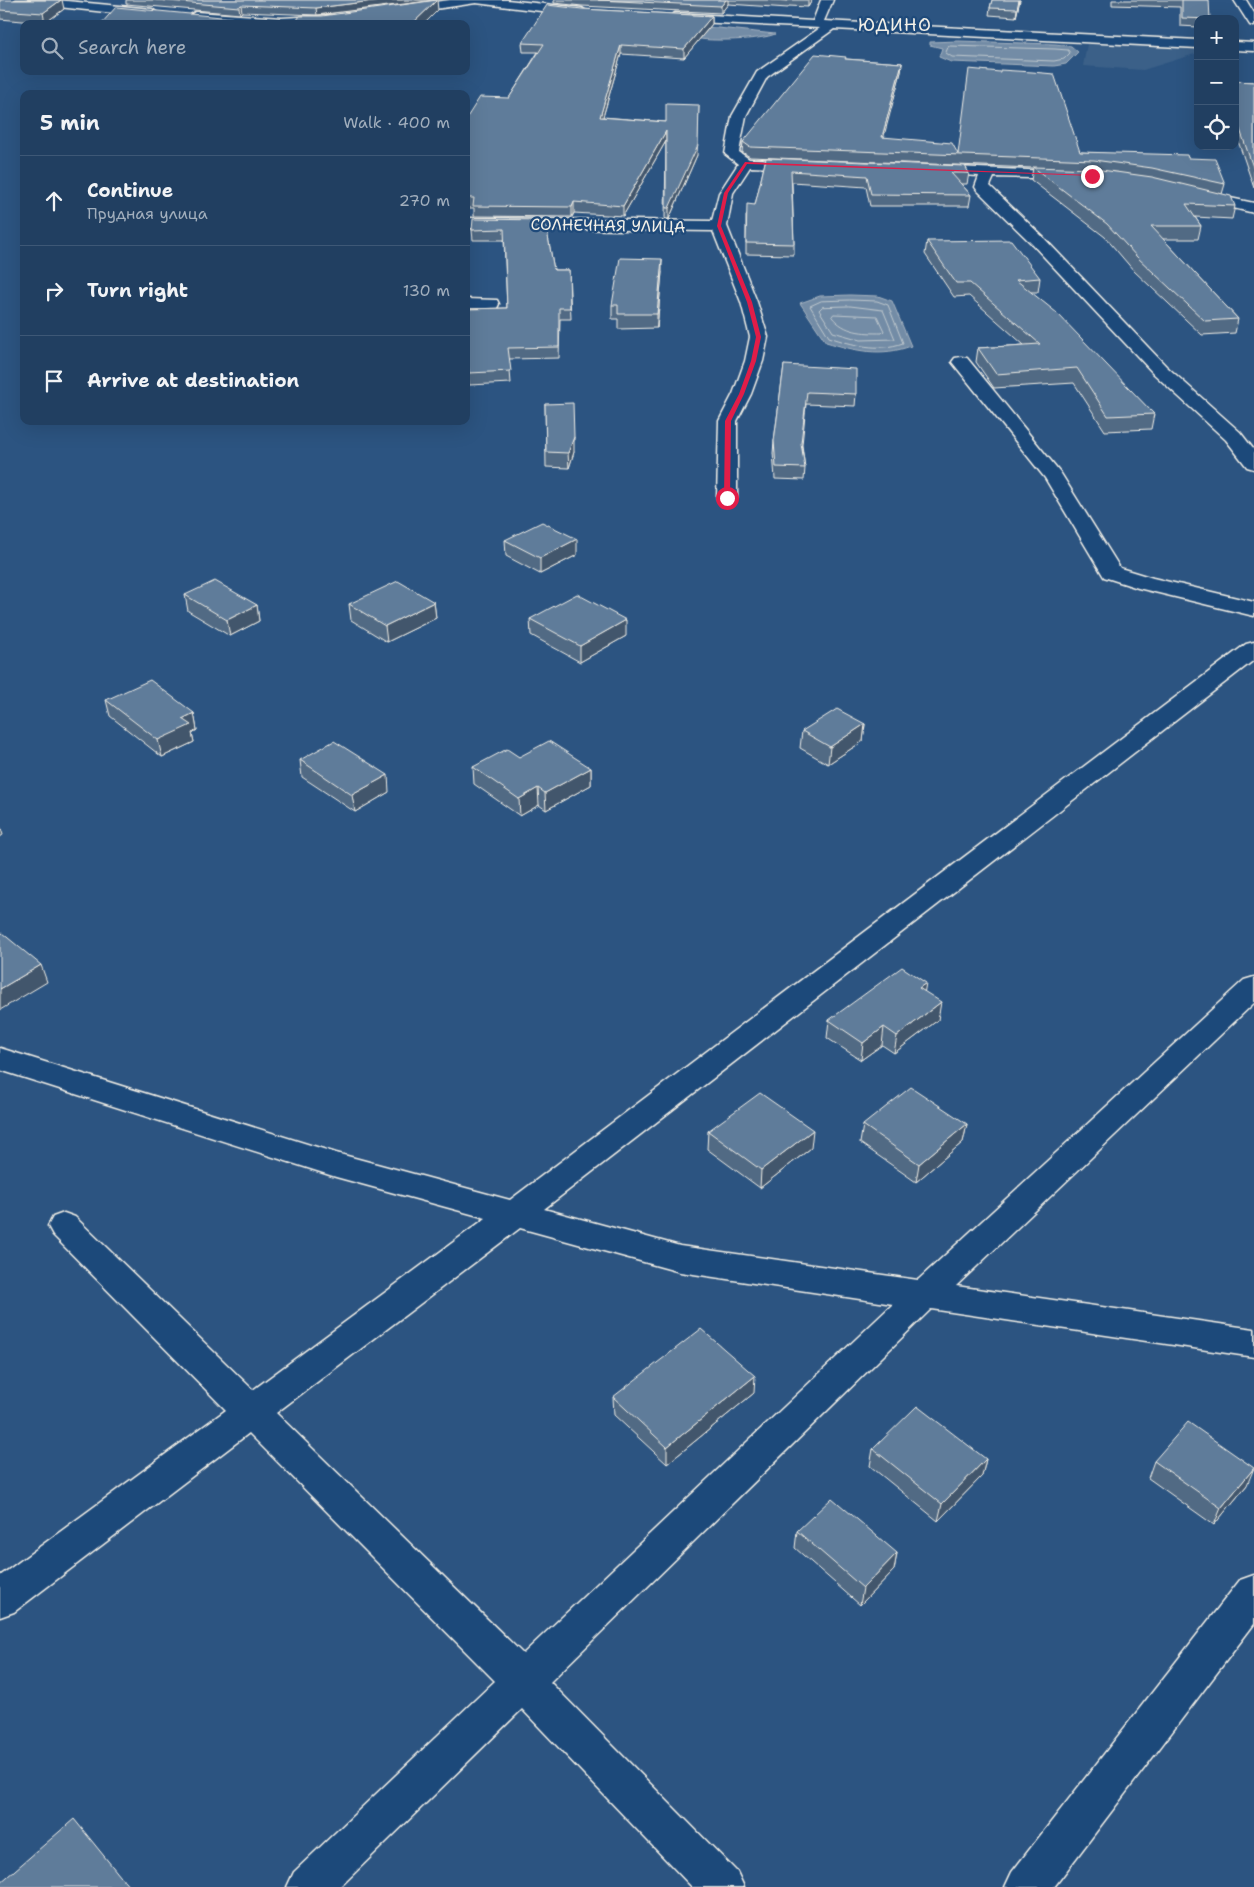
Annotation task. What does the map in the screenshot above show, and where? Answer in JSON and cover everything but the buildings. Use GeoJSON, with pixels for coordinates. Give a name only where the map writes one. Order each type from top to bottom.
{"type":"FeatureCollection","features":[{"type":"Feature","properties":{"kind":"street"},"geometry":{"type":"LineString","coordinates":[[21,0],[161,14]]}},
{"type":"Feature","properties":{"kind":"street"},"geometry":{"type":"LineString","coordinates":[[117,9],[133,0]]}},
{"type":"Feature","properties":{"kind":"street"},"geometry":{"type":"LineString","coordinates":[[392,12],[476,0],[592,13]]}},
{"type":"Feature","properties":{"kind":"street"},"geometry":{"type":"LineString","coordinates":[[814,166],[746,163],[732,154],[739,116],[762,75],[824,25],[827,0]]}},
{"type":"Feature","properties":{"kind":"street"},"geometry":{"type":"LineString","coordinates":[[1240,0],[1254,22]]}},
{"type":"Feature","properties":{"kind":"street"},"geometry":{"type":"LineString","coordinates":[[179,15],[236,20]]}},
{"type":"Feature","properties":{"kind":"street"},"geometry":{"type":"LineString","coordinates":[[660,16],[1194,44]]}},
{"type":"Feature","properties":{"kind":"street"},"geometry":{"type":"LineString","coordinates":[[332,20],[346,18]]}},
{"type":"Feature","properties":{"kind":"street"},"geometry":{"type":"LineString","coordinates":[[1239,46],[1254,47]]}},
{"type":"Feature","properties":{"kind":"street"},"geometry":{"type":"LineString","coordinates":[[727,498],[728,421],[742,394],[754,361],[759,337],[749,302],[719,226],[726,193],[746,163]]}},
{"type":"Feature","properties":{"kind":"street"},"geometry":{"type":"LineString","coordinates":[[920,170],[1082,176]]}},
{"type":"Feature","properties":{"kind":"street"},"geometry":{"type":"LineString","coordinates":[[988,173],[982,187],[1037,240],[1160,370],[1233,436],[1254,463]]}},
{"type":"Feature","properties":{"kind":"street"},"geometry":{"type":"LineString","coordinates":[[1179,190],[1254,208]]}},
{"type":"Feature","properties":{"kind":"street","name":"СОЛНЕЧНАЯ УЛИЦА"},"geometry":{"type":"LineString","coordinates":[[470,223],[719,226]]}},
{"type":"Feature","properties":{"kind":"street"},"geometry":{"type":"LineString","coordinates":[[470,304],[492,304]]}},
{"type":"Feature","properties":{"kind":"street"},"geometry":{"type":"LineString","coordinates":[[961,362],[1053,476],[1112,572],[1146,583],[1254,609]]}},
{"type":"Feature","properties":{"kind":"street"},"geometry":{"type":"LineString","coordinates":[[0,1599],[515,1214],[1254,649]]}},
{"type":"Feature","properties":{"kind":"street"},"geometry":{"type":"LineString","coordinates":[[309,1887],[924,1295],[1254,987]]}},
{"type":"Feature","properties":{"kind":"street"},"geometry":{"type":"LineString","coordinates":[[0,1059],[336,1165],[680,1259],[1254,1343]]}},
{"type":"Feature","properties":{"kind":"street"},"geometry":{"type":"LineString","coordinates":[[64,1226],[523,1682],[722,1887]]}},
{"type":"Feature","properties":{"kind":"street"},"geometry":{"type":"LineString","coordinates":[[1027,1887],[1254,1593]]}},
{"type":"Feature","properties":{"kind":"shaded area"},"geometry":{"type":"Polygon","coordinates":[[[1087,44],[1194,48],[1194,54],[1143,70],[1083,66],[1087,44]]]}},
{"type":"Feature","properties":{"kind":"water"},"geometry":{"type":"Polygon","coordinates":[[[678,26],[775,34],[748,39],[702,39],[691,36],[678,26]]]}},
{"type":"Feature","properties":{"kind":"water"},"geometry":{"type":"Polygon","coordinates":[[[930,42],[1055,44],[1071,46],[1078,52],[1066,64],[1054,66],[951,62],[939,57],[942,48],[930,45],[930,42]]]}},
{"type":"Feature","properties":{"kind":"water"},"geometry":{"type":"Polygon","coordinates":[[[820,296],[878,296],[892,301],[911,346],[889,351],[868,352],[826,342],[800,303],[820,296]]]}},
{"type":"Feature","properties":{"kind":"district","name":"ЮДИНО"},"geometry":{"type":"Point","coordinates":[895,25]}},
{"type":"Feature","properties":{"kind":"route"},"geometry":{"type":"LineString","coordinates":[[727,498],[728,421],[742,394],[754,361],[759,337],[749,302],[719,226],[726,193],[746,163],[1092,176]]}}]}
